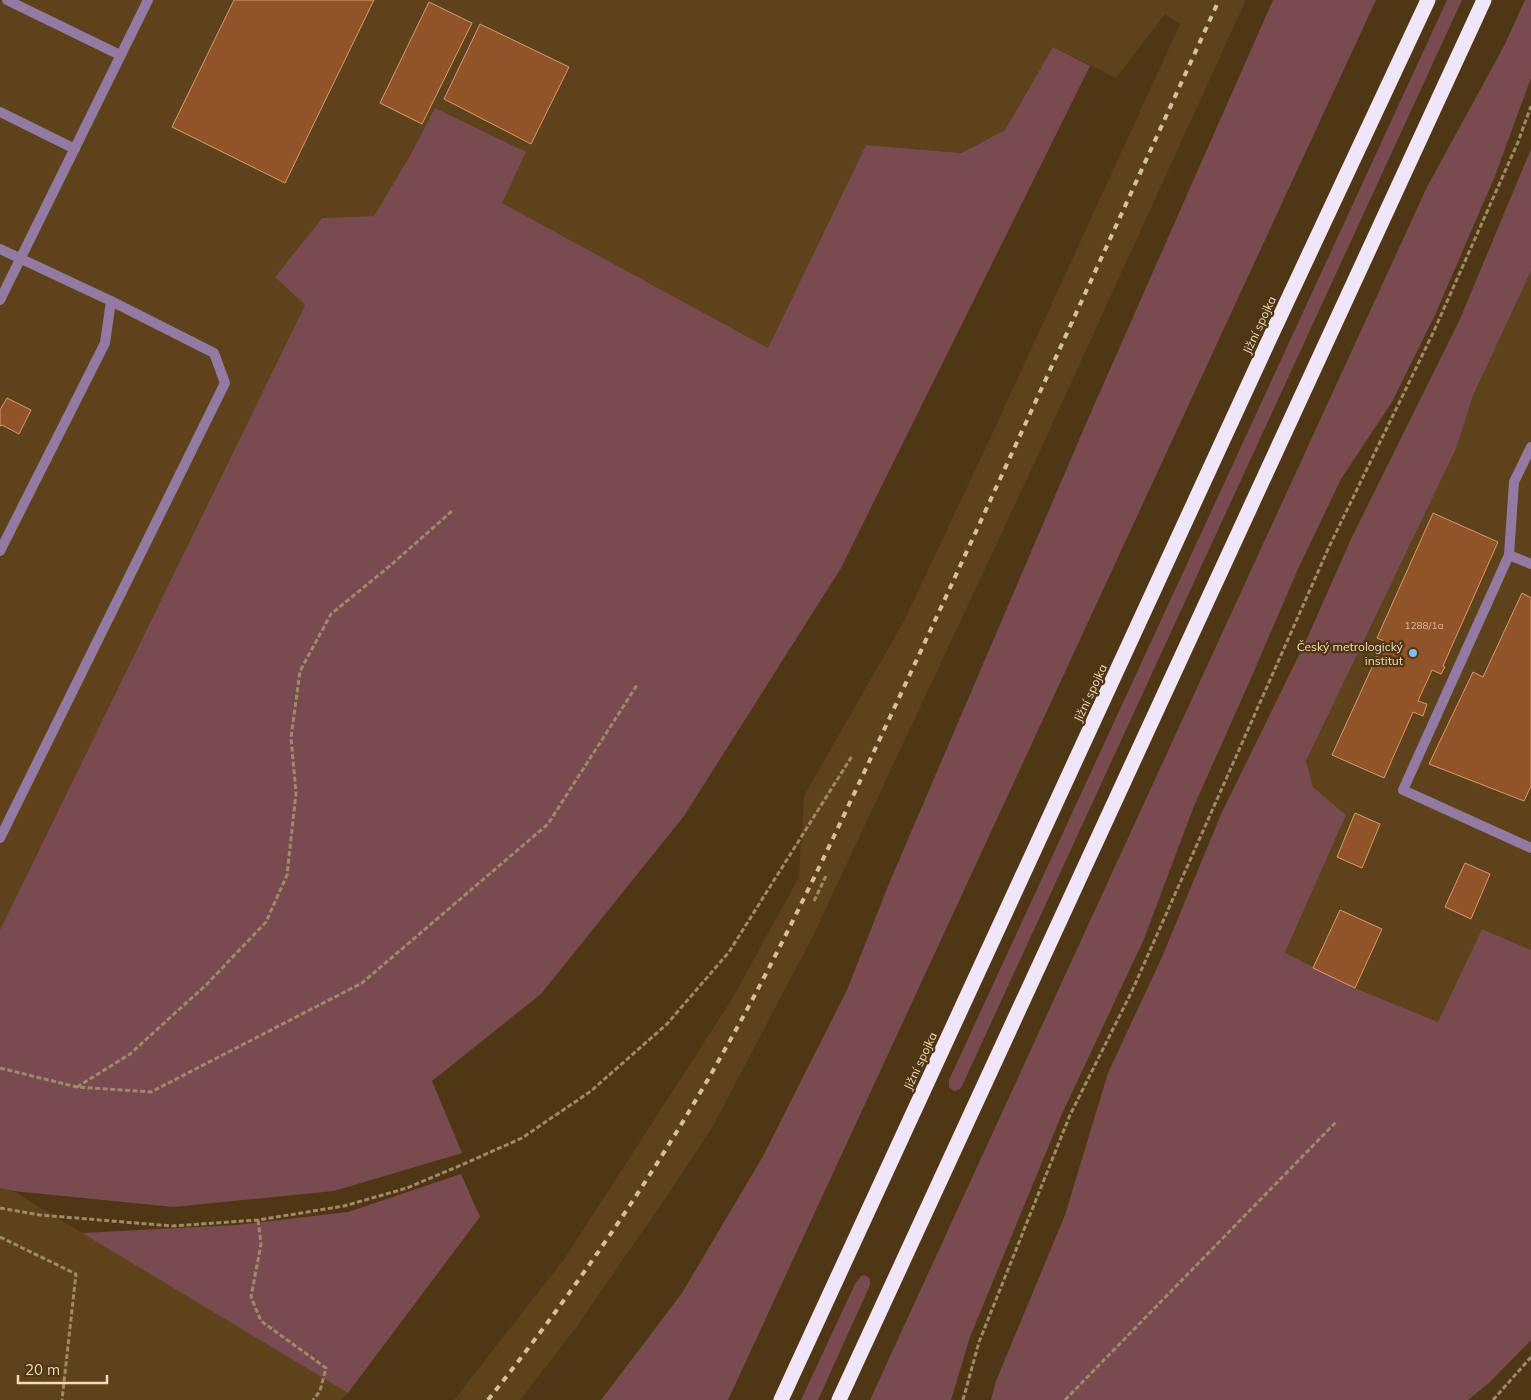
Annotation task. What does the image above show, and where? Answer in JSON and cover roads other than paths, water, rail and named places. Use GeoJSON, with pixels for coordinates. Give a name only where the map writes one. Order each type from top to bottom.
{"type":"FeatureCollection","features":[{"type":"Feature","properties":{"kind":"highway","name":"Jižní spojka"},"geometry":{"type":"LineString","coordinates":[[781,1400],[1275,326],[1428,0]]}},
{"type":"Feature","properties":{"kind":"highway"},"geometry":{"type":"LineString","coordinates":[[839,1400],[1484,0]]}},
{"type":"Feature","properties":{"kind":"lane"},"geometry":{"type":"LineString","coordinates":[[7,0],[120,55]]}},
{"type":"Feature","properties":{"kind":"lane"},"geometry":{"type":"LineString","coordinates":[[0,300],[148,0]]}},
{"type":"Feature","properties":{"kind":"lane"},"geometry":{"type":"LineString","coordinates":[[0,112],[75,149]]}},
{"type":"Feature","properties":{"kind":"lane"},"geometry":{"type":"LineString","coordinates":[[0,249],[111,301],[214,353],[225,383],[0,838]]}},
{"type":"Feature","properties":{"kind":"lane"},"geometry":{"type":"LineString","coordinates":[[0,550],[106,343],[111,301]]}},
{"type":"Feature","properties":{"kind":"lane"},"geometry":{"type":"LineString","coordinates":[[1531,447],[1514,482],[1509,554],[1402,790],[1531,848]]}},
{"type":"Feature","properties":{"kind":"lane"},"geometry":{"type":"LineString","coordinates":[[1509,554],[1531,564]]}},
{"type":"Feature","properties":{"kind":"railway"},"geometry":{"type":"LineString","coordinates":[[488,1400],[553,1315],[615,1227],[673,1137],[741,1021],[791,925],[915,664],[1219,0]]}},
{"type":"Feature","properties":{"kind":"place","name":"Český metrologický institut"},"geometry":{"type":"Point","coordinates":[1413,653]}}]}
